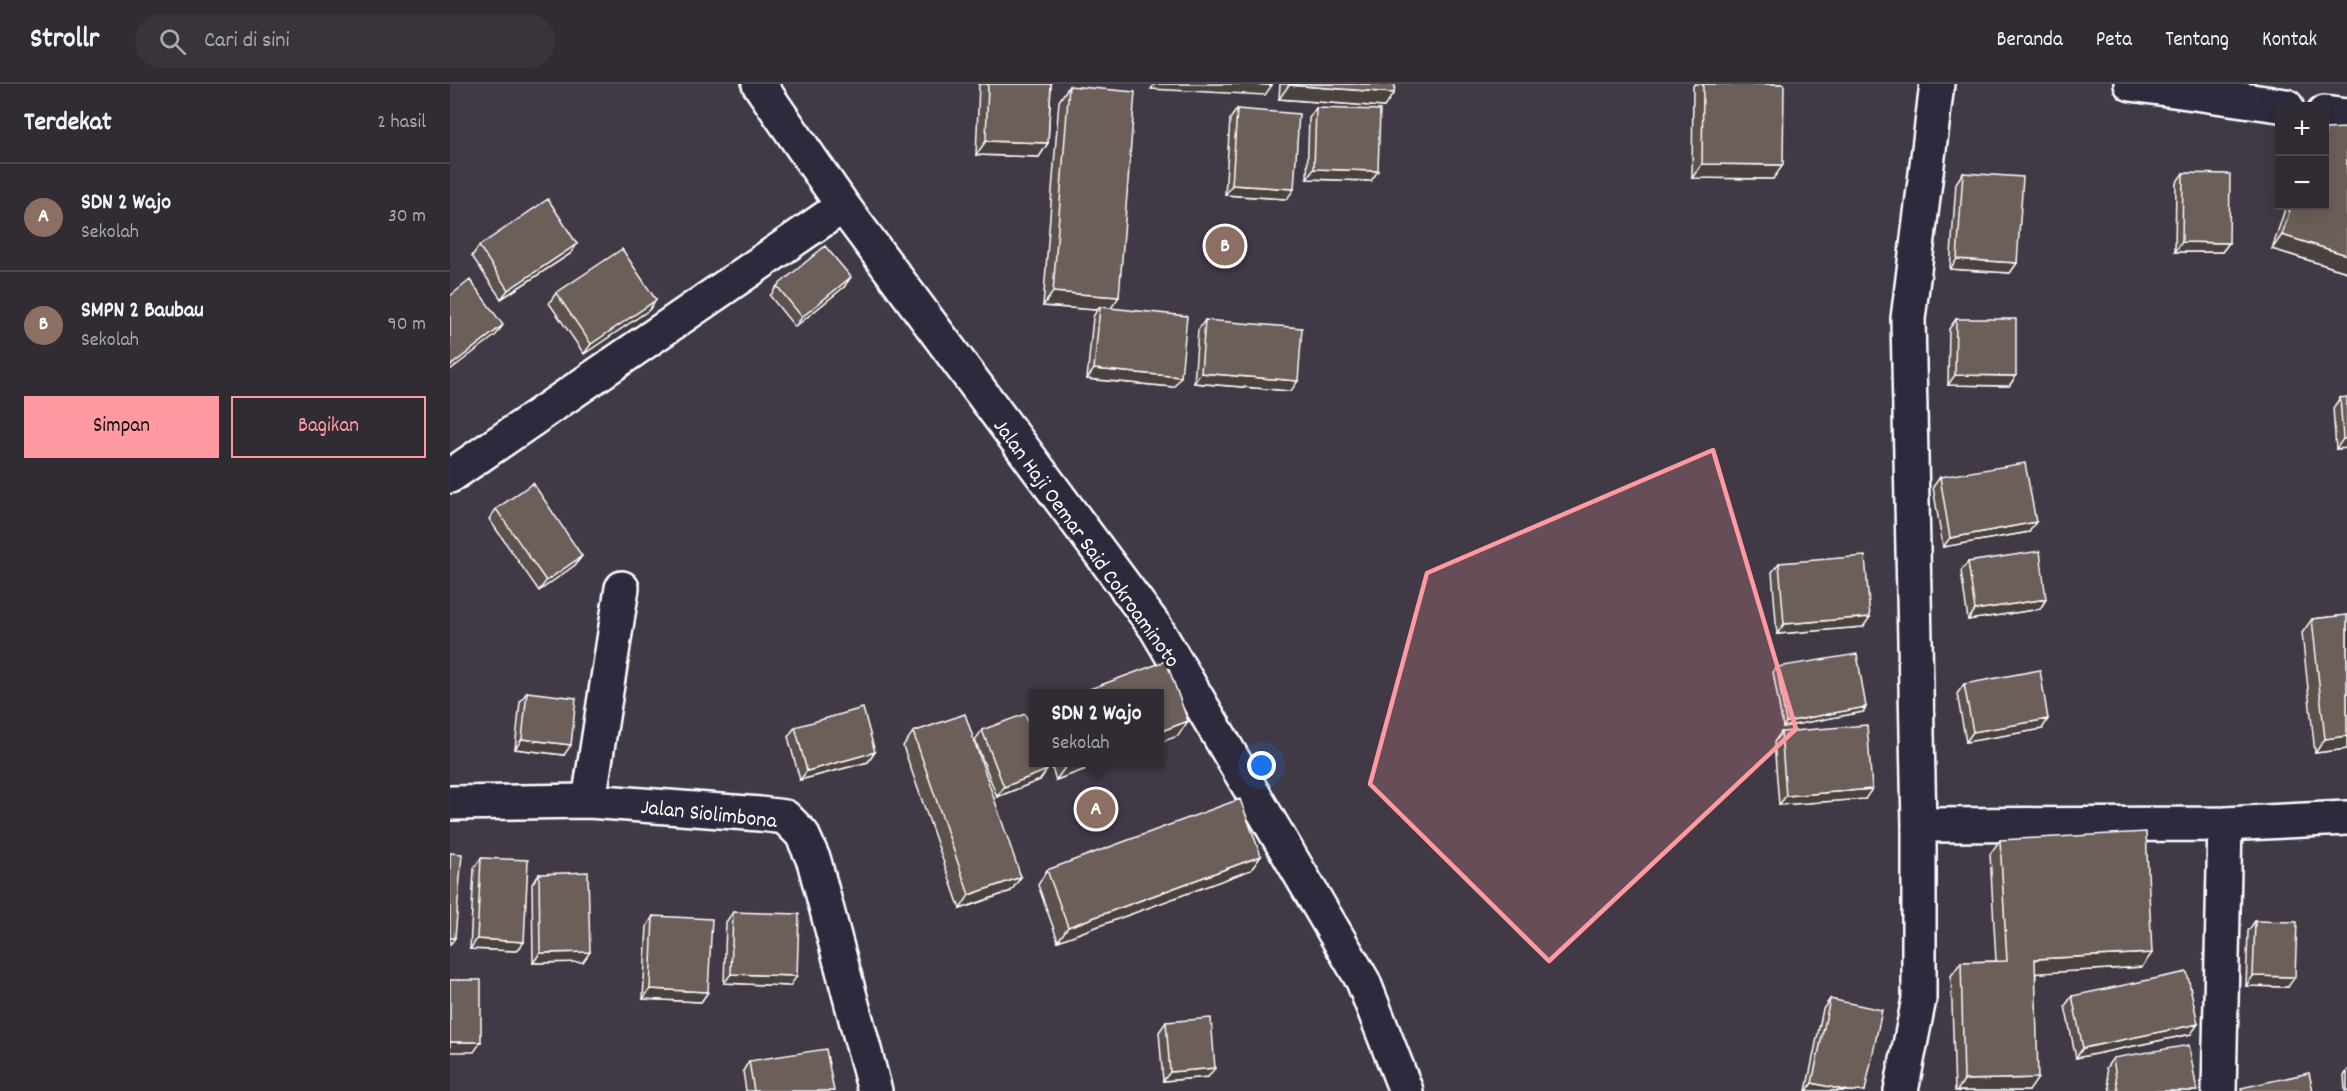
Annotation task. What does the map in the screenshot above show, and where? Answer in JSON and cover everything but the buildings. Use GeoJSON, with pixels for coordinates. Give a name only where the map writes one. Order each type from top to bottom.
{"type":"FeatureCollection","features":[{"type":"Feature","properties":{"kind":"main road","name":"Jalan Haji Oemar Said Cokroaminoto"},"geometry":{"type":"LineString","coordinates":[[759,84],[843,207],[1156,628],[1363,981],[1406,1091]]}},
{"type":"Feature","properties":{"kind":"main road"},"geometry":{"type":"LineString","coordinates":[[1901,1091],[1919,999],[1919,825],[1908,319],[1937,84]]}},
{"type":"Feature","properties":{"kind":"main road"},"geometry":{"type":"LineString","coordinates":[[2131,84],[2238,91],[2275,103]]}},
{"type":"Feature","properties":{"kind":"main road"},"geometry":{"type":"LineString","coordinates":[[2329,114],[2347,116]]}},
{"type":"Feature","properties":{"kind":"main road"},"geometry":{"type":"LineString","coordinates":[[450,476],[843,207]]}},
{"type":"Feature","properties":{"kind":"main road"},"geometry":{"type":"LineString","coordinates":[[589,801],[622,588]]}},
{"type":"Feature","properties":{"kind":"main road","name":"Jalan Siolimbona"},"geometry":{"type":"LineString","coordinates":[[450,803],[589,801],[785,818],[802,834],[814,861],[875,1091]]}},
{"type":"Feature","properties":{"kind":"main road"},"geometry":{"type":"LineString","coordinates":[[1919,825],[2225,824],[2347,818]]}},
{"type":"Feature","properties":{"kind":"main road"},"geometry":{"type":"LineString","coordinates":[[2219,1091],[2225,824]]}},
{"type":"Feature","properties":{"kind":"highlighted area"},"geometry":{"type":"Polygon","coordinates":[[[1713,450],[1796,729],[1549,961],[1370,784],[1427,573],[1713,450]]]}},
{"type":"Feature","properties":{"kind":"place","name":"SMPN 2 Baubau"},"geometry":{"type":"Point","coordinates":[1225,246]}},
{"type":"Feature","properties":{"kind":"place","name":"SDN 2 Wajo"},"geometry":{"type":"Point","coordinates":[1096,809]}}]}
